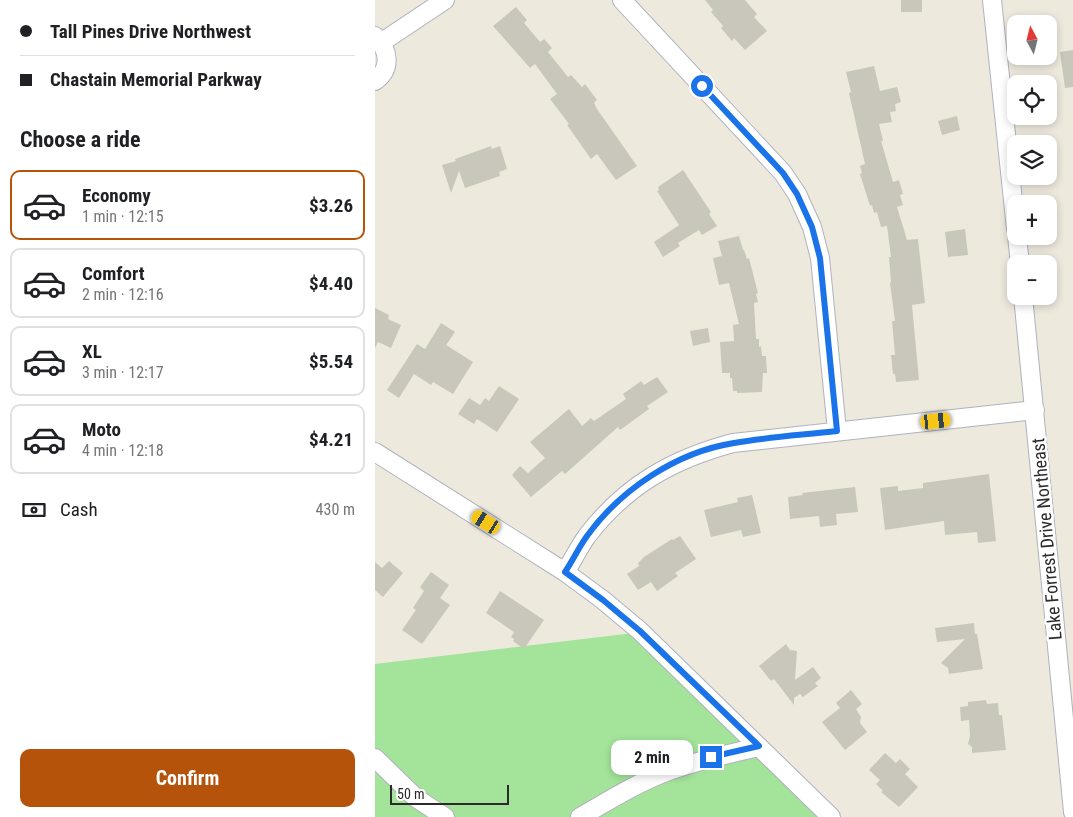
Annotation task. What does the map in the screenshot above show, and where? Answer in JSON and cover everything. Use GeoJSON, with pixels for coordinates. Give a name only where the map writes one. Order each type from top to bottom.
{"type":"FeatureCollection","features":[{"type":"Feature","properties":{"kind":"street"},"geometry":{"type":"LineString","coordinates":[[375,81],[384,72],[388,60],[387,52],[379,39],[445,0]]}},
{"type":"Feature","properties":{"kind":"street"},"geometry":{"type":"LineString","coordinates":[[622,0],[783,173],[797,194],[812,227],[820,258],[837,431]]}},
{"type":"Feature","properties":{"kind":"street"},"geometry":{"type":"LineString","coordinates":[[992,0],[1012,195]]}},
{"type":"Feature","properties":{"kind":"street","name":"Lake Forrest Drive Northeast"},"geometry":{"type":"LineString","coordinates":[[1024,305],[1073,812]]}},
{"type":"Feature","properties":{"kind":"street"},"geometry":{"type":"LineString","coordinates":[[565,572],[587,536],[611,508],[639,484],[671,464],[702,451],[733,443],[1035,410]]}},
{"type":"Feature","properties":{"kind":"street"},"geometry":{"type":"LineString","coordinates":[[375,452],[565,572],[603,600],[640,631],[831,817]]}},
{"type":"Feature","properties":{"kind":"street"},"geometry":{"type":"LineString","coordinates":[[580,817],[625,790],[664,773],[711,757],[759,746]]}},
{"type":"Feature","properties":{"kind":"street"},"geometry":{"type":"LineString","coordinates":[[375,758],[416,798],[445,817]]}},
{"type":"Feature","properties":{"kind":"green space"},"geometry":{"type":"Polygon","coordinates":[[[642,632],[823,817],[375,817],[375,664],[642,632]]]}},
{"type":"Feature","properties":{"kind":"building"},"geometry":{"type":"Polygon","coordinates":[[[705,0],[745,0],[757,14],[754,17],[767,31],[745,50],[734,38],[732,41],[721,28],[723,26],[711,12],[713,10],[705,0]]]}},
{"type":"Feature","properties":{"kind":"building"},"geometry":{"type":"Polygon","coordinates":[[[901,0],[922,0],[922,12],[901,12],[901,0]]]}},
{"type":"Feature","properties":{"kind":"building"},"geometry":{"type":"Polygon","coordinates":[[[516,7],[527,20],[524,23],[540,42],[544,39],[552,48],[548,52],[568,77],[571,75],[582,87],[585,84],[597,100],[594,103],[597,109],[637,166],[616,180],[597,154],[591,159],[567,125],[569,124],[550,99],[557,94],[535,64],[530,68],[493,26],[516,7]]]}},
{"type":"Feature","properties":{"kind":"building"},"geometry":{"type":"Polygon","coordinates":[[[1073,50],[1073,87],[1065,88],[1060,52],[1073,50]]]}},
{"type":"Feature","properties":{"kind":"building"},"geometry":{"type":"Polygon","coordinates":[[[874,66],[880,91],[897,87],[901,102],[895,104],[896,111],[890,112],[892,122],[879,124],[883,141],[881,141],[893,182],[899,180],[903,194],[900,195],[903,205],[897,207],[907,240],[918,239],[925,303],[912,305],[919,380],[896,382],[895,374],[893,374],[891,355],[895,355],[892,321],[895,321],[890,283],[889,257],[891,257],[887,226],[881,227],[877,212],[874,213],[872,205],[870,206],[860,174],[862,173],[860,166],[865,164],[846,72],[874,66]]]}},
{"type":"Feature","properties":{"kind":"building"},"geometry":{"type":"Polygon","coordinates":[[[957,116],[960,130],[942,135],[938,121],[957,116]]]}},
{"type":"Feature","properties":{"kind":"building"},"geometry":{"type":"Polygon","coordinates":[[[491,146],[492,149],[500,146],[507,169],[499,172],[500,176],[465,188],[459,171],[451,193],[442,165],[491,146]]]}},
{"type":"Feature","properties":{"kind":"building"},"geometry":{"type":"Polygon","coordinates":[[[683,170],[711,212],[709,214],[717,226],[702,235],[699,230],[678,243],[680,246],[663,257],[654,242],[679,225],[657,191],[659,190],[658,187],[683,170]]]}},
{"type":"Feature","properties":{"kind":"building"},"geometry":{"type":"Polygon","coordinates":[[[965,229],[968,255],[948,257],[945,232],[965,229]]]}},
{"type":"Feature","properties":{"kind":"building"},"geometry":{"type":"Polygon","coordinates":[[[739,236],[747,259],[749,258],[758,293],[756,294],[758,302],[754,303],[756,339],[759,339],[762,356],[766,356],[767,373],[763,373],[762,392],[737,393],[737,391],[733,391],[730,373],[722,373],[720,342],[734,341],[733,325],[739,324],[729,283],[719,285],[713,258],[722,256],[718,241],[739,236]]]}},
{"type":"Feature","properties":{"kind":"building"},"geometry":{"type":"Polygon","coordinates":[[[375,308],[389,315],[388,319],[401,325],[391,348],[378,342],[375,348],[375,308]]]}},
{"type":"Feature","properties":{"kind":"building"},"geometry":{"type":"Polygon","coordinates":[[[441,323],[455,332],[446,345],[473,362],[453,394],[433,382],[431,385],[414,374],[399,398],[387,390],[417,344],[425,349],[441,323]]]}},
{"type":"Feature","properties":{"kind":"building"},"geometry":{"type":"Polygon","coordinates":[[[708,328],[710,342],[693,346],[690,331],[708,328]]]}},
{"type":"Feature","properties":{"kind":"building"},"geometry":{"type":"Polygon","coordinates":[[[657,377],[668,392],[647,406],[649,409],[620,430],[618,427],[565,474],[562,471],[531,497],[512,475],[520,466],[528,473],[545,458],[530,442],[569,409],[582,426],[591,418],[594,421],[626,399],[623,394],[641,381],[644,385],[657,377]]]}},
{"type":"Feature","properties":{"kind":"building"},"geometry":{"type":"Polygon","coordinates":[[[499,386],[519,399],[497,432],[477,419],[474,424],[458,414],[469,398],[480,405],[485,398],[489,401],[499,386]]]}},
{"type":"Feature","properties":{"kind":"building"},"geometry":{"type":"Polygon","coordinates":[[[989,474],[996,541],[978,543],[977,532],[945,535],[944,521],[885,530],[880,488],[898,486],[898,491],[923,488],[923,483],[989,474]]]}},
{"type":"Feature","properties":{"kind":"building"},"geometry":{"type":"Polygon","coordinates":[[[855,487],[858,512],[836,514],[837,525],[820,527],[819,516],[790,519],[788,497],[803,495],[802,493],[855,487]]]}},
{"type":"Feature","properties":{"kind":"building"},"geometry":{"type":"Polygon","coordinates":[[[752,495],[761,533],[743,537],[741,530],[711,537],[704,510],[738,502],[737,498],[752,495]]]}},
{"type":"Feature","properties":{"kind":"building"},"geometry":{"type":"Polygon","coordinates":[[[680,536],[696,559],[675,573],[678,576],[657,591],[651,582],[638,590],[627,574],[639,566],[638,563],[644,557],[680,536]]]}},
{"type":"Feature","properties":{"kind":"building"},"geometry":{"type":"Polygon","coordinates":[[[389,561],[403,573],[383,597],[375,590],[375,562],[382,568],[389,561]]]}},
{"type":"Feature","properties":{"kind":"building"},"geometry":{"type":"Polygon","coordinates":[[[431,572],[449,585],[440,598],[450,605],[422,644],[402,630],[416,610],[413,608],[424,591],[420,587],[431,572]]]}},
{"type":"Feature","properties":{"kind":"building"},"geometry":{"type":"Polygon","coordinates":[[[500,591],[544,620],[524,649],[513,641],[514,639],[511,637],[514,632],[486,613],[500,591]]]}},
{"type":"Feature","properties":{"kind":"building"},"geometry":{"type":"Polygon","coordinates":[[[974,623],[983,669],[949,674],[948,668],[941,663],[965,639],[937,642],[935,628],[974,623]]]}},
{"type":"Feature","properties":{"kind":"building"},"geometry":{"type":"Polygon","coordinates":[[[786,644],[790,650],[797,651],[795,680],[813,667],[821,678],[815,683],[818,686],[803,697],[800,694],[794,698],[794,705],[774,679],[771,681],[759,666],[786,644]]]}},
{"type":"Feature","properties":{"kind":"building"},"geometry":{"type":"Polygon","coordinates":[[[851,690],[862,704],[856,709],[861,717],[860,723],[867,732],[845,750],[822,722],[840,708],[836,703],[851,690]]]}},
{"type":"Feature","properties":{"kind":"building"},"geometry":{"type":"Polygon","coordinates":[[[986,700],[987,704],[998,703],[999,715],[1002,715],[1006,750],[972,753],[972,747],[968,744],[970,736],[969,720],[961,721],[960,707],[968,706],[968,702],[986,700]]]}},
{"type":"Feature","properties":{"kind":"building"},"geometry":{"type":"Polygon","coordinates":[[[885,753],[896,763],[900,759],[910,769],[905,774],[918,787],[899,807],[881,792],[883,791],[876,784],[880,780],[869,770],[885,753]]]}},
{"type":"Feature","properties":{"kind":"route"},"geometry":{"type":"LineString","coordinates":[[702,86],[783,173],[797,194],[812,227],[820,258],[837,431],[733,443],[702,451],[671,464],[639,484],[611,508],[587,536],[565,572],[640,631],[759,746],[711,757]]}}]}
